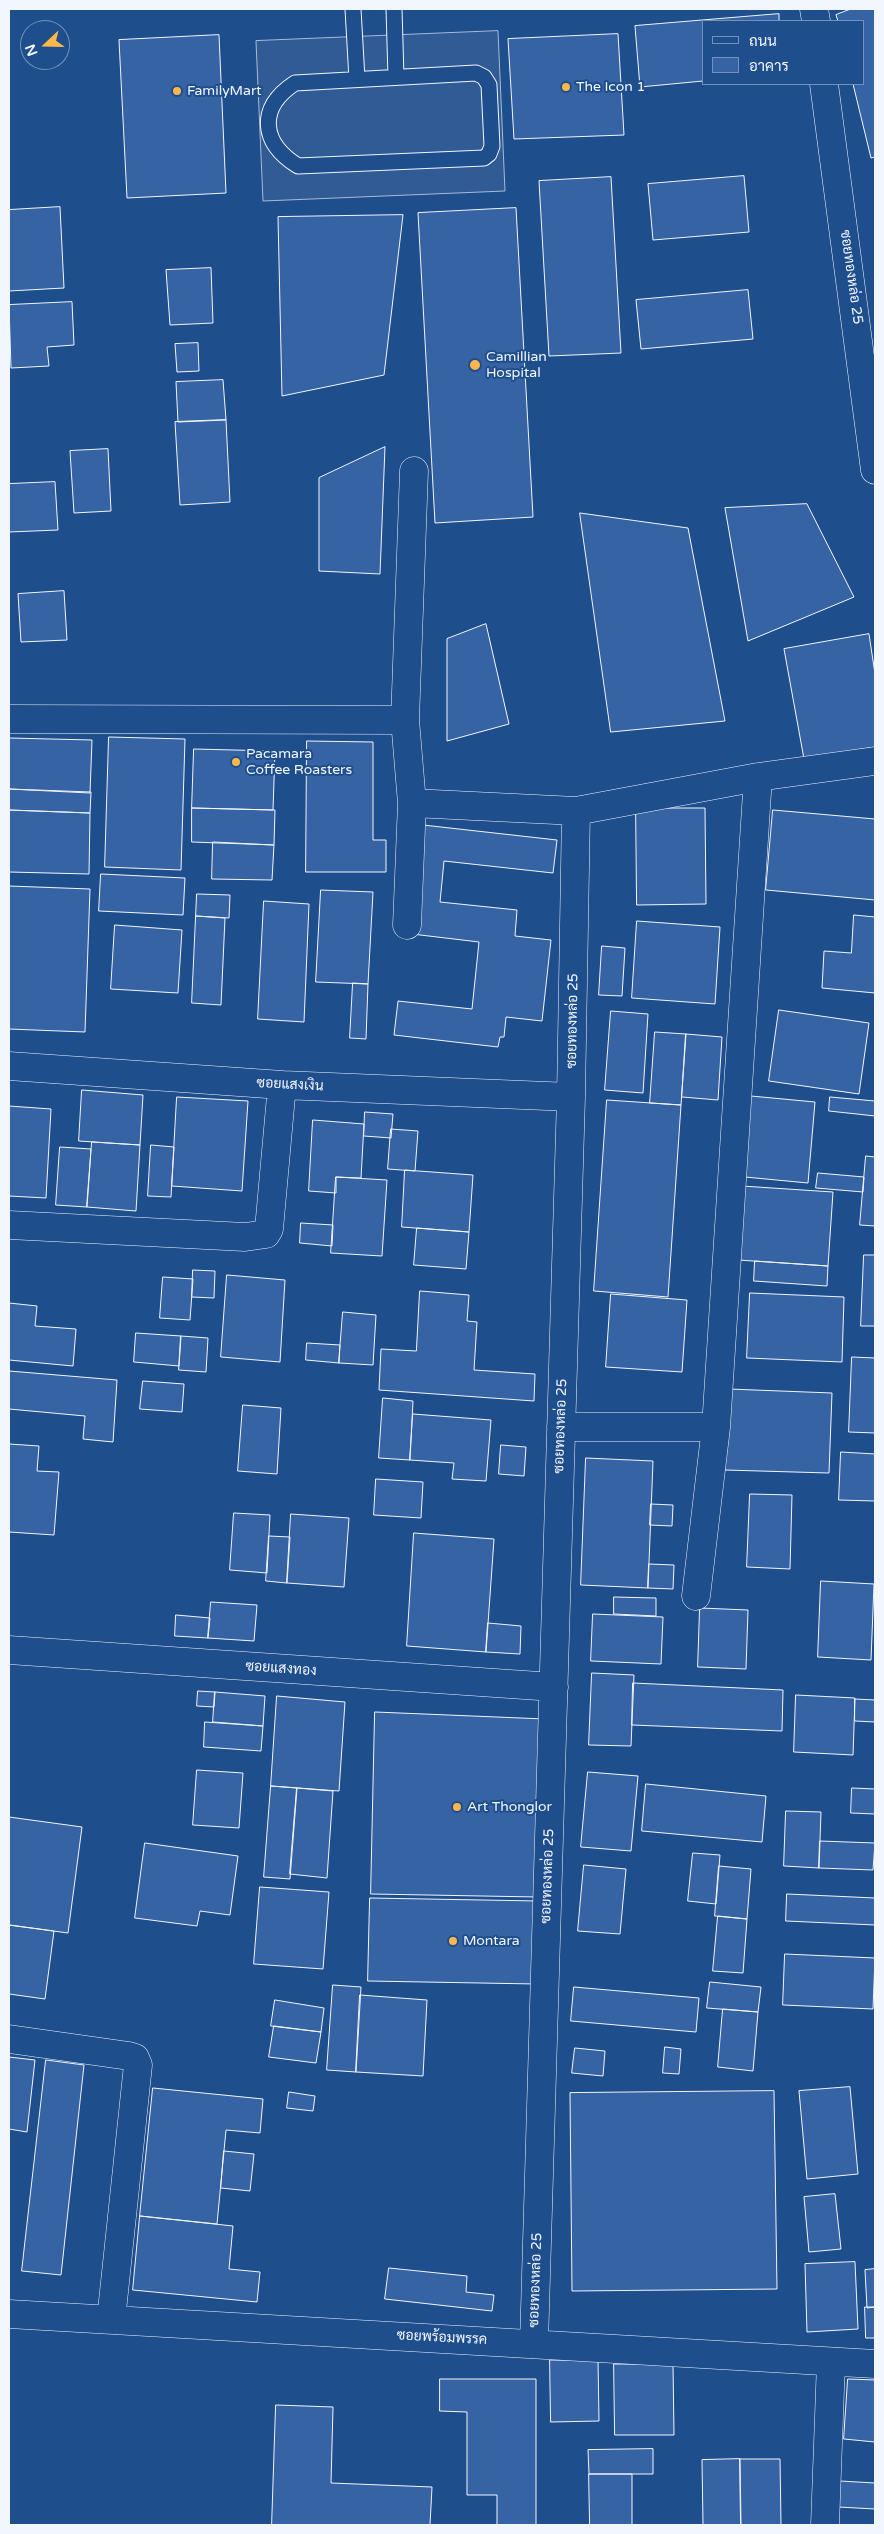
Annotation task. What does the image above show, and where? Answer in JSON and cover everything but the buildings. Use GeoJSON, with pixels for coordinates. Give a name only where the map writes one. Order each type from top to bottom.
{"type":"FeatureCollection","features":[{"type":"Feature","properties":{"kind":"street","name":"ซอยทองหล่อ 25"},"geometry":{"type":"LineString","coordinates":[[824,85],[875,470]]}},
{"type":"Feature","properties":{"kind":"street"},"geometry":{"type":"LineString","coordinates":[[408,925],[412,803],[405,720],[414,471]]}},
{"type":"Feature","properties":{"kind":"street"},"geometry":{"type":"LineString","coordinates":[[9,719],[405,720]]}},
{"type":"Feature","properties":{"kind":"street"},"geometry":{"type":"LineString","coordinates":[[412,803],[576,811],[758,778],[875,761]]}},
{"type":"Feature","properties":{"kind":"street"},"geometry":{"type":"LineString","coordinates":[[696,1596],[716,1427],[758,778]]}},
{"type":"Feature","properties":{"kind":"street","name":"ซอยทองหล่อ 25"},"geometry":{"type":"LineString","coordinates":[[534,2343],[571,1096],[576,811]]}},
{"type":"Feature","properties":{"kind":"street","name":"ซอยแสงเงิน"},"geometry":{"type":"LineString","coordinates":[[9,1066],[282,1085],[571,1096]]}},
{"type":"Feature","properties":{"kind":"street"},"geometry":{"type":"LineString","coordinates":[[9,1225],[245,1237],[266,1234],[269,1229],[282,1085]]}},
{"type":"Feature","properties":{"kind":"street"},"geometry":{"type":"LineString","coordinates":[[561,1427],[716,1427]]}},
{"type":"Feature","properties":{"kind":"street","name":"ซอยแสงทอง"},"geometry":{"type":"LineString","coordinates":[[9,1650],[554,1687]]}},
{"type":"Feature","properties":{"kind":"street"},"geometry":{"type":"LineString","coordinates":[[9,2039],[129,2056],[135,2058],[138,2065],[111,2320]]}},
{"type":"Feature","properties":{"kind":"street","name":"ซอยพร้อมพรรค"},"geometry":{"type":"LineString","coordinates":[[9,2314],[875,2364]]}},
{"type":"Feature","properties":{"kind":"street"},"geometry":{"type":"LineString","coordinates":[[825,2525],[831,2362]]}},
{"type":"Feature","properties":{"kind":"lane"},"geometry":{"type":"LineString","coordinates":[[352,9],[357,79]]}},
{"type":"Feature","properties":{"kind":"lane"},"geometry":{"type":"LineString","coordinates":[[394,9],[396,77]]}},
{"type":"Feature","properties":{"kind":"lane"},"geometry":{"type":"LineString","coordinates":[[476,73],[484,77],[489,85],[492,146],[490,154],[484,158],[298,166],[287,160],[270,138],[267,126],[269,112],[284,90],[295,83],[396,77],[476,73]]}},
{"type":"Feature","properties":{"kind":"shaded area"},"geometry":{"type":"Polygon","coordinates":[[[498,31],[505,191],[263,201],[256,41],[498,31]]]}},
{"type":"Feature","properties":{"kind":"place","name":"The Icon 1"},"geometry":{"type":"Point","coordinates":[566,87]}},
{"type":"Feature","properties":{"kind":"place","name":"FamilyMart"},"geometry":{"type":"Point","coordinates":[177,91]}},
{"type":"Feature","properties":{"kind":"place","name":"Camillian Hospital"},"geometry":{"type":"Point","coordinates":[475,365]}},
{"type":"Feature","properties":{"kind":"place","name":"Pacamara Coffee Roasters"},"geometry":{"type":"Point","coordinates":[236,762]}},
{"type":"Feature","properties":{"kind":"place","name":"Art Thonglor"},"geometry":{"type":"Point","coordinates":[457,1807]}},
{"type":"Feature","properties":{"kind":"place","name":"Montara"},"geometry":{"type":"Point","coordinates":[453,1941]}}]}
